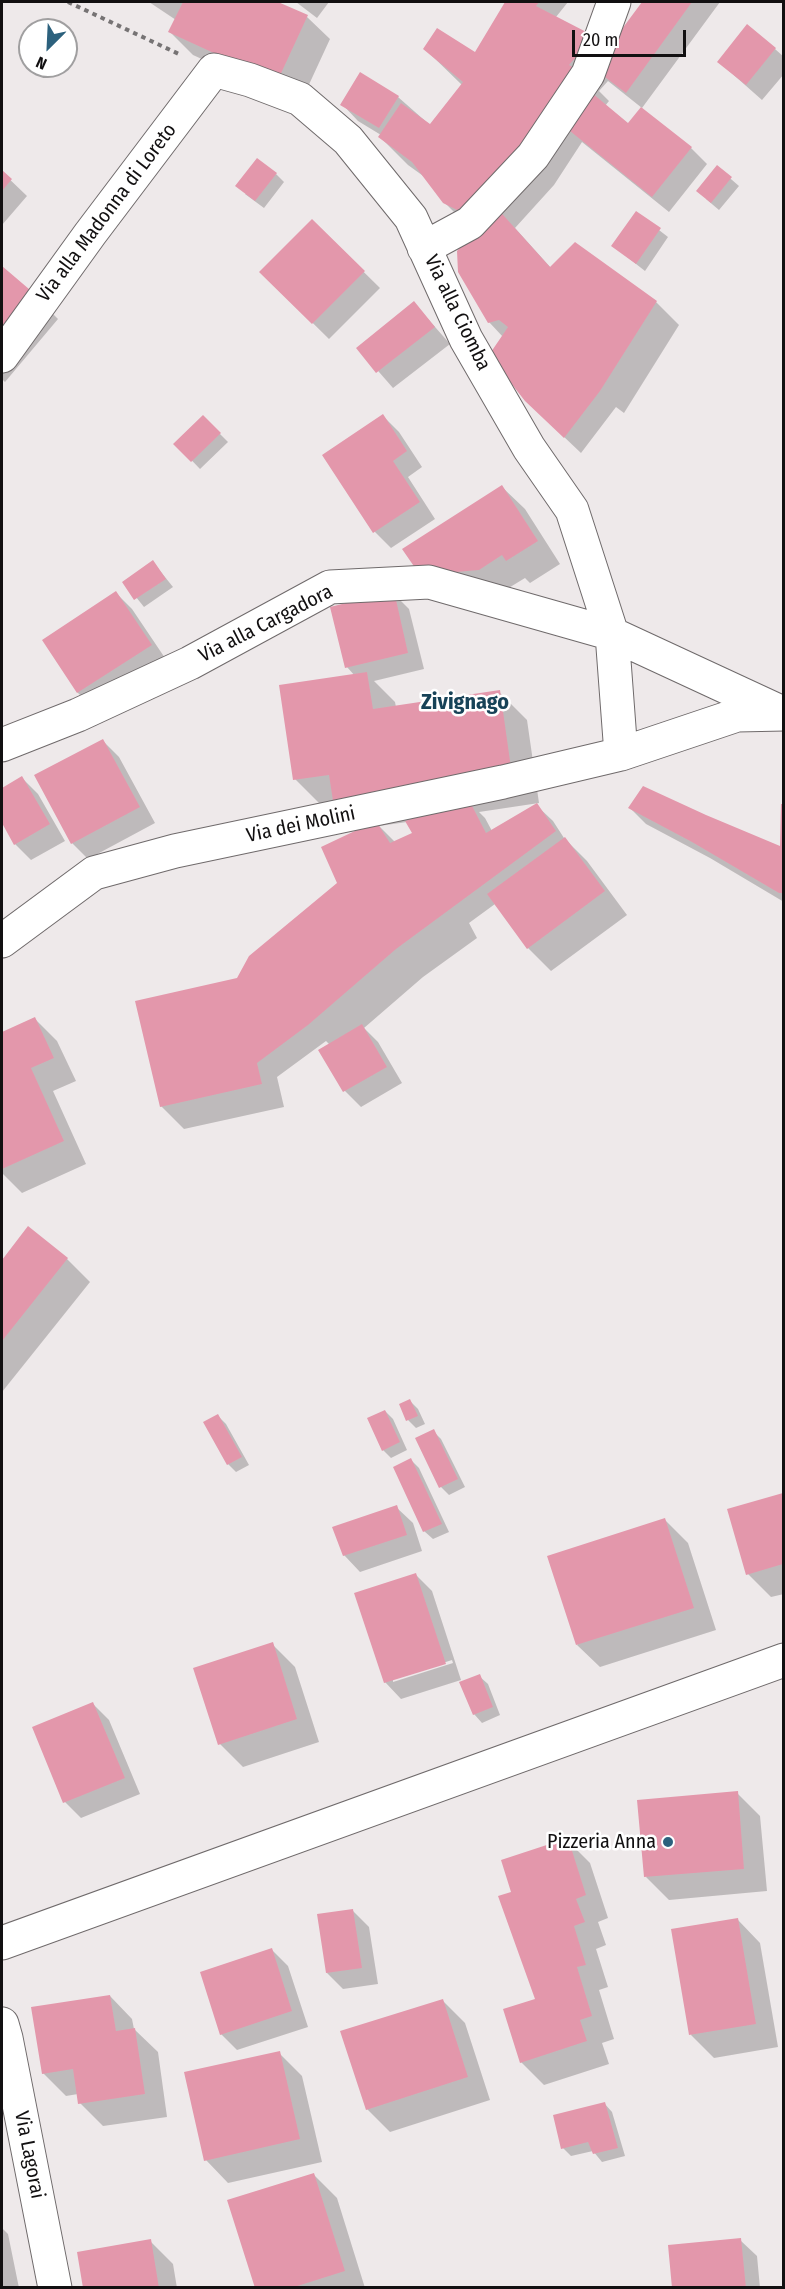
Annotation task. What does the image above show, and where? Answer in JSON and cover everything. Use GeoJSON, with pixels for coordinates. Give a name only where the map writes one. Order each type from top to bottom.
{"type":"FeatureCollection","features":[{"type":"Feature","properties":{"kind":"street"},"geometry":{"type":"LineString","coordinates":[[424,248],[470,223],[533,156],[588,74],[614,2]]}},
{"type":"Feature","properties":{"kind":"street","name":"Via alla Ciomba"},"geometry":{"type":"LineString","coordinates":[[214,70],[250,80],[300,99],[348,140],[411,218],[466,339],[529,448],[572,510],[612,634],[621,754]]}},
{"type":"Feature","properties":{"kind":"street","name":"Via alla Madonna di Loreto"},"geometry":{"type":"LineString","coordinates":[[2,356],[90,234],[214,70]]}},
{"type":"Feature","properties":{"kind":"street","name":"Via alla Cargadora"},"geometry":{"type":"LineString","coordinates":[[2,745],[78,715],[190,663],[330,587],[429,582],[612,634],[783,714]]}},
{"type":"Feature","properties":{"kind":"street","name":"Via dei Molini"},"geometry":{"type":"LineString","coordinates":[[2,941],[94,873],[175,851],[492,785],[621,754],[737,715],[783,714]]}},
{"type":"Feature","properties":{"kind":"street"},"geometry":{"type":"LineString","coordinates":[[2,1943],[783,1659]]}},
{"type":"Feature","properties":{"kind":"street","name":"Via Lagorai"},"geometry":{"type":"LineString","coordinates":[[2,2024],[55,2288]]}},
{"type":"Feature","properties":{"kind":"path"},"geometry":{"type":"LineString","coordinates":[[68,2],[214,70]]}},
{"type":"Feature","properties":{"kind":"building"},"geometry":{"type":"Polygon","coordinates":[[[183,2],[278,2],[308,15],[277,82],[168,32],[183,2]]]}},
{"type":"Feature","properties":{"kind":"building"},"geometry":{"type":"Polygon","coordinates":[[[505,2],[539,2],[536,6],[594,36],[569,65],[582,72],[471,217],[443,203],[412,162],[378,137],[401,103],[430,124],[463,82],[423,49],[437,28],[475,52],[505,2]]]}},
{"type":"Feature","properties":{"kind":"building"},"geometry":{"type":"Polygon","coordinates":[[[642,2],[692,2],[626,93],[593,68],[642,2]]]}},
{"type":"Feature","properties":{"kind":"building"},"geometry":{"type":"Polygon","coordinates":[[[747,24],[776,48],[746,85],[717,62],[747,24]]]}},
{"type":"Feature","properties":{"kind":"building"},"geometry":{"type":"Polygon","coordinates":[[[360,72],[399,96],[379,128],[340,105],[360,72]]]}},
{"type":"Feature","properties":{"kind":"building"},"geometry":{"type":"Polygon","coordinates":[[[592,93],[628,123],[641,107],[692,147],[652,197],[565,127],[592,93]]]}},
{"type":"Feature","properties":{"kind":"building"},"geometry":{"type":"Polygon","coordinates":[[[257,158],[277,173],[255,201],[235,186],[257,158]]]}},
{"type":"Feature","properties":{"kind":"building"},"geometry":{"type":"Polygon","coordinates":[[[717,165],[732,177],[711,203],[696,191],[717,165]]]}},
{"type":"Feature","properties":{"kind":"building"},"geometry":{"type":"Polygon","coordinates":[[[2,170],[12,179],[2,191],[2,170]]]}},
{"type":"Feature","properties":{"kind":"building"},"geometry":{"type":"Polygon","coordinates":[[[495,206],[550,267],[575,242],[657,301],[600,391],[564,438],[525,401],[489,355],[508,327],[499,320],[488,323],[458,272],[457,251],[495,206]]]}},
{"type":"Feature","properties":{"kind":"building"},"geometry":{"type":"Polygon","coordinates":[[[636,211],[661,228],[636,264],[611,246],[636,211]]]}},
{"type":"Feature","properties":{"kind":"building"},"geometry":{"type":"Polygon","coordinates":[[[312,219],[365,271],[312,324],[259,272],[312,219]]]}},
{"type":"Feature","properties":{"kind":"building"},"geometry":{"type":"Polygon","coordinates":[[[2,266],[36,295],[2,336],[2,266]]]}},
{"type":"Feature","properties":{"kind":"building"},"geometry":{"type":"Polygon","coordinates":[[[414,301],[435,327],[376,373],[356,348],[414,301]]]}},
{"type":"Feature","properties":{"kind":"building"},"geometry":{"type":"Polygon","coordinates":[[[383,414],[407,451],[393,461],[420,502],[373,533],[322,455],[383,414]]]}},
{"type":"Feature","properties":{"kind":"building"},"geometry":{"type":"Polygon","coordinates":[[[203,415],[221,433],[191,462],[173,444],[203,415]]]}},
{"type":"Feature","properties":{"kind":"building"},"geometry":{"type":"Polygon","coordinates":[[[502,485],[538,541],[506,561],[502,555],[479,570],[420,575],[402,549],[502,485]]]}},
{"type":"Feature","properties":{"kind":"building"},"geometry":{"type":"Polygon","coordinates":[[[153,560],[166,579],[134,600],[122,582],[153,560]]]}},
{"type":"Feature","properties":{"kind":"building"},"geometry":{"type":"Polygon","coordinates":[[[116,591],[152,645],[77,693],[42,640],[116,591]]]}},
{"type":"Feature","properties":{"kind":"building"},"geometry":{"type":"Polygon","coordinates":[[[394,591],[408,653],[345,668],[330,607],[394,591]]]}},
{"type":"Feature","properties":{"kind":"building"},"geometry":{"type":"Polygon","coordinates":[[[367,672],[373,709],[500,690],[512,775],[333,801],[329,775],[293,780],[279,685],[367,672]]]}},
{"type":"Feature","properties":{"kind":"building"},"geometry":{"type":"Polygon","coordinates":[[[103,739],[140,807],[71,844],[34,775],[103,739]]]}},
{"type":"Feature","properties":{"kind":"building"},"geometry":{"type":"Polygon","coordinates":[[[22,776],[50,824],[14,845],[2,823],[2,788],[22,776]]]}},
{"type":"Feature","properties":{"kind":"building"},"geometry":{"type":"Polygon","coordinates":[[[643,786],[780,846],[781,804],[783,804],[783,893],[779,893],[628,808],[643,786]]]}},
{"type":"Feature","properties":{"kind":"building"},"geometry":{"type":"Polygon","coordinates":[[[469,800],[486,833],[537,803],[556,831],[396,949],[308,1025],[257,1063],[262,1084],[160,1107],[135,1001],[237,978],[249,956],[337,883],[321,847],[376,821],[390,843],[412,833],[405,821],[469,800]]]}},
{"type":"Feature","properties":{"kind":"building"},"geometry":{"type":"Polygon","coordinates":[[[565,837],[605,891],[527,949],[487,894],[565,837]]]}},
{"type":"Feature","properties":{"kind":"building"},"geometry":{"type":"Polygon","coordinates":[[[35,1017],[54,1058],[31,1068],[64,1141],[2,1169],[2,1032],[35,1017]]]}},
{"type":"Feature","properties":{"kind":"building"},"geometry":{"type":"Polygon","coordinates":[[[362,1024],[387,1067],[343,1092],[318,1050],[362,1024]]]}},
{"type":"Feature","properties":{"kind":"building"},"geometry":{"type":"Polygon","coordinates":[[[28,1226],[68,1258],[2,1341],[2,1260],[28,1226]]]}},
{"type":"Feature","properties":{"kind":"building"},"geometry":{"type":"Polygon","coordinates":[[[410,1399],[418,1416],[406,1421],[399,1404],[410,1399]]]}},
{"type":"Feature","properties":{"kind":"building"},"geometry":{"type":"Polygon","coordinates":[[[385,1410],[400,1442],[382,1451],[367,1418],[385,1410]]]}},
{"type":"Feature","properties":{"kind":"building"},"geometry":{"type":"Polygon","coordinates":[[[218,1414],[242,1457],[227,1465],[203,1422],[218,1414]]]}},
{"type":"Feature","properties":{"kind":"building"},"geometry":{"type":"Polygon","coordinates":[[[434,1429],[458,1479],[439,1488],[415,1438],[434,1429]]]}},
{"type":"Feature","properties":{"kind":"building"},"geometry":{"type":"Polygon","coordinates":[[[411,1458],[442,1524],[423,1532],[393,1467],[411,1458]]]}},
{"type":"Feature","properties":{"kind":"building"},"geometry":{"type":"Polygon","coordinates":[[[783,1493],[783,1564],[746,1575],[727,1509],[783,1493]]]}},
{"type":"Feature","properties":{"kind":"building"},"geometry":{"type":"Polygon","coordinates":[[[397,1505],[407,1535],[343,1556],[332,1527],[397,1505]]]}},
{"type":"Feature","properties":{"kind":"building"},"geometry":{"type":"Polygon","coordinates":[[[665,1518],[694,1608],[576,1645],[547,1556],[665,1518]]]}},
{"type":"Feature","properties":{"kind":"building"},"geometry":{"type":"Polygon","coordinates":[[[416,1573],[446,1664],[384,1683],[354,1593],[416,1573]]]}},
{"type":"Feature","properties":{"kind":"building"},"geometry":{"type":"Polygon","coordinates":[[[273,1642],[297,1719],[218,1745],[193,1668],[273,1642]]]}},
{"type":"Feature","properties":{"kind":"building"},"geometry":{"type":"Polygon","coordinates":[[[480,1674],[493,1707],[473,1715],[459,1682],[480,1674]]]}},
{"type":"Feature","properties":{"kind":"building"},"geometry":{"type":"Polygon","coordinates":[[[93,1702],[125,1778],[63,1803],[32,1727],[93,1702]]]}},
{"type":"Feature","properties":{"kind":"building"},"geometry":{"type":"Polygon","coordinates":[[[738,1791],[744,1869],[644,1877],[637,1800],[738,1791]]]}},
{"type":"Feature","properties":{"kind":"building"},"geometry":{"type":"Polygon","coordinates":[[[568,1838],[586,1895],[576,1899],[585,1922],[574,1926],[586,1965],[577,1967],[592,2016],[580,2020],[587,2041],[520,2063],[503,2009],[535,1999],[498,1896],[511,1892],[501,1860],[568,1838]]]}},
{"type":"Feature","properties":{"kind":"building"},"geometry":{"type":"Polygon","coordinates":[[[353,1909],[362,1968],[326,1973],[317,1914],[353,1909]]]}},
{"type":"Feature","properties":{"kind":"building"},"geometry":{"type":"Polygon","coordinates":[[[738,1918],[756,2024],[689,2035],[671,1929],[738,1918]]]}},
{"type":"Feature","properties":{"kind":"building"},"geometry":{"type":"Polygon","coordinates":[[[272,1948],[292,2011],[220,2035],[200,1972],[272,1948]]]}},
{"type":"Feature","properties":{"kind":"building"},"geometry":{"type":"Polygon","coordinates":[[[110,1995],[116,2031],[135,2028],[145,2094],[78,2104],[73,2069],[42,2074],[31,2007],[110,1995]]]}},
{"type":"Feature","properties":{"kind":"building"},"geometry":{"type":"Polygon","coordinates":[[[443,1999],[468,2077],[366,2110],[340,2031],[443,1999]]]}},
{"type":"Feature","properties":{"kind":"building"},"geometry":{"type":"Polygon","coordinates":[[[280,2051],[300,2139],[204,2161],[184,2072],[280,2051]]]}},
{"type":"Feature","properties":{"kind":"building"},"geometry":{"type":"Polygon","coordinates":[[[605,2102],[618,2148],[593,2154],[588,2142],[561,2149],[553,2115],[605,2102]]]}},
{"type":"Feature","properties":{"kind":"building"},"geometry":{"type":"Polygon","coordinates":[[[314,2173],[345,2271],[291,2288],[255,2288],[227,2200],[314,2173]]]}},
{"type":"Feature","properties":{"kind":"building"},"geometry":{"type":"Polygon","coordinates":[[[741,2238],[746,2288],[672,2288],[668,2245],[741,2238]]]}},
{"type":"Feature","properties":{"kind":"building"},"geometry":{"type":"Polygon","coordinates":[[[151,2239],[159,2288],[83,2288],[77,2252],[151,2239]]]}},
{"type":"Feature","properties":{"kind":"place","name":"Pizzeria Anna"},"geometry":{"type":"Point","coordinates":[668,1842]}},
{"type":"Feature","properties":{"kind":"district","name":"Zivignago"},"geometry":{"type":"Point","coordinates":[465,703]}}]}
